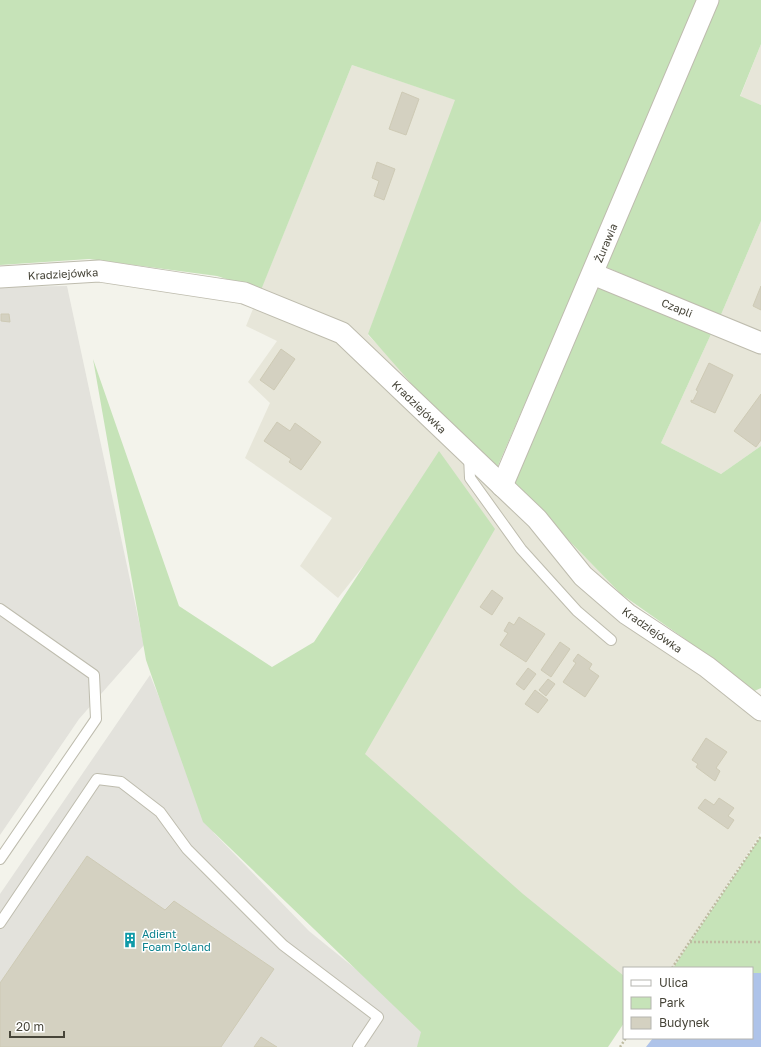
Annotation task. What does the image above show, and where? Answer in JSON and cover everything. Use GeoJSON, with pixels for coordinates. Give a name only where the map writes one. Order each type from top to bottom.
{"type":"FeatureCollection","features":[{"type":"Feature","properties":{"kind":"street","name":"Żurawia"},"geometry":{"type":"LineString","coordinates":[[502,486],[708,0]]}},
{"type":"Feature","properties":{"kind":"street","name":"Kradziejówka"},"geometry":{"type":"LineString","coordinates":[[0,277],[99,271],[244,293],[342,333],[537,518],[583,576],[627,614],[707,668],[761,710]]}},
{"type":"Feature","properties":{"kind":"street","name":"Czapli"},"geometry":{"type":"LineString","coordinates":[[593,274],[761,343]]}},
{"type":"Feature","properties":{"kind":"lane"},"geometry":{"type":"LineString","coordinates":[[468,454],[470,478],[520,549],[577,611],[611,640]]}},
{"type":"Feature","properties":{"kind":"lane"},"geometry":{"type":"LineString","coordinates":[[0,609],[94,675],[96,719],[0,859]]}},
{"type":"Feature","properties":{"kind":"lane"},"geometry":{"type":"LineString","coordinates":[[0,922],[97,779],[121,782],[160,812],[187,849],[283,945],[378,1017],[358,1047]]}},
{"type":"Feature","properties":{"kind":"path"},"geometry":{"type":"LineString","coordinates":[[673,967],[761,836]]}},
{"type":"Feature","properties":{"kind":"path"},"geometry":{"type":"LineString","coordinates":[[690,942],[761,942]]}},
{"type":"Feature","properties":{"kind":"shaded area"},"geometry":{"type":"Polygon","coordinates":[[[761,44],[761,105],[740,97],[761,44]]]}},
{"type":"Feature","properties":{"kind":"shaded area"},"geometry":{"type":"Polygon","coordinates":[[[352,65],[456,100],[368,335],[621,594],[761,701],[761,833],[674,967],[623,967],[623,1001],[345,760],[441,468],[338,598],[300,566],[332,518],[245,458],[270,403],[248,382],[277,341],[246,326],[352,65]]]}},
{"type":"Feature","properties":{"kind":"shaded area"},"geometry":{"type":"Polygon","coordinates":[[[761,221],[761,334],[720,317],[761,221]]]}},
{"type":"Feature","properties":{"kind":"shaded area"},"geometry":{"type":"Polygon","coordinates":[[[67,286],[144,645],[79,719],[0,835],[0,287],[67,286]]]}},
{"type":"Feature","properties":{"kind":"shaded area"},"geometry":{"type":"Polygon","coordinates":[[[712,332],[761,352],[761,446],[721,474],[661,443],[712,332]]]}},
{"type":"Feature","properties":{"kind":"shaded area"},"geometry":{"type":"Polygon","coordinates":[[[150,675],[214,833],[309,931],[432,1031],[423,1047],[0,1047],[0,894],[150,675]]]}},
{"type":"Feature","properties":{"kind":"green space"},"geometry":{"type":"Polygon","coordinates":[[[0,0],[701,0],[493,477],[368,334],[455,100],[352,65],[261,290],[217,276],[89,259],[0,265],[0,0]]]}},
{"type":"Feature","properties":{"kind":"green space"},"geometry":{"type":"Polygon","coordinates":[[[718,0],[761,0],[761,44],[740,96],[761,105],[761,221],[720,317],[604,266],[718,0]]]}},
{"type":"Feature","properties":{"kind":"green space"},"geometry":{"type":"Polygon","coordinates":[[[598,287],[712,332],[661,443],[721,474],[761,446],[761,688],[750,693],[685,639],[621,594],[514,484],[598,287]]]}},
{"type":"Feature","properties":{"kind":"green space"},"geometry":{"type":"Polygon","coordinates":[[[93,359],[179,606],[272,667],[314,642],[439,451],[495,529],[365,754],[523,894],[623,975],[623,1024],[608,1047],[417,1047],[421,1032],[203,822],[146,660],[93,359]]]}},
{"type":"Feature","properties":{"kind":"green space"},"geometry":{"type":"Polygon","coordinates":[[[761,836],[761,973],[753,973],[753,967],[674,967],[761,836]]]}},
{"type":"Feature","properties":{"kind":"water"},"geometry":{"type":"Polygon","coordinates":[[[753,973],[761,973],[761,1047],[646,1047],[652,1039],[753,1039],[753,973]]]}},
{"type":"Feature","properties":{"kind":"building"},"geometry":{"type":"Polygon","coordinates":[[[402,92],[419,99],[406,135],[389,129],[402,92]]]}},
{"type":"Feature","properties":{"kind":"building"},"geometry":{"type":"Polygon","coordinates":[[[377,162],[395,169],[384,200],[374,196],[379,181],[372,178],[377,162]]]}},
{"type":"Feature","properties":{"kind":"building"},"geometry":{"type":"Polygon","coordinates":[[[761,286],[761,310],[753,306],[761,286]]]}},
{"type":"Feature","properties":{"kind":"building"},"geometry":{"type":"Polygon","coordinates":[[[1,314],[9,314],[10,322],[1,321],[1,314]]]}},
{"type":"Feature","properties":{"kind":"building"},"geometry":{"type":"Polygon","coordinates":[[[281,349],[295,359],[274,390],[260,380],[281,349]]]}},
{"type":"Feature","properties":{"kind":"building"},"geometry":{"type":"Polygon","coordinates":[[[709,363],[733,375],[715,413],[691,402],[698,391],[696,390],[709,363]]]}},
{"type":"Feature","properties":{"kind":"building"},"geometry":{"type":"Polygon","coordinates":[[[761,394],[761,440],[756,447],[734,431],[761,394]]]}},
{"type":"Feature","properties":{"kind":"building"},"geometry":{"type":"Polygon","coordinates":[[[277,422],[290,431],[295,423],[321,442],[301,470],[289,462],[291,459],[264,441],[277,422]]]}},
{"type":"Feature","properties":{"kind":"building"},"geometry":{"type":"Polygon","coordinates":[[[492,590],[503,598],[492,615],[480,607],[492,590]]]}},
{"type":"Feature","properties":{"kind":"building"},"geometry":{"type":"Polygon","coordinates":[[[519,617],[545,634],[526,662],[500,645],[508,633],[504,631],[509,622],[514,625],[519,617]]]}},
{"type":"Feature","properties":{"kind":"building"},"geometry":{"type":"Polygon","coordinates":[[[560,642],[570,649],[551,677],[541,670],[560,642]]]}},
{"type":"Feature","properties":{"kind":"building"},"geometry":{"type":"Polygon","coordinates":[[[578,654],[592,664],[589,669],[599,676],[585,697],[563,682],[576,663],[573,661],[578,654]]]}},
{"type":"Feature","properties":{"kind":"building"},"geometry":{"type":"Polygon","coordinates":[[[528,668],[536,674],[524,690],[516,684],[528,668]]]}},
{"type":"Feature","properties":{"kind":"building"},"geometry":{"type":"Polygon","coordinates":[[[548,679],[555,684],[546,696],[539,690],[548,679]]]}},
{"type":"Feature","properties":{"kind":"building"},"geometry":{"type":"Polygon","coordinates":[[[535,690],[548,700],[538,713],[525,704],[535,690]]]}},
{"type":"Feature","properties":{"kind":"building"},"geometry":{"type":"Polygon","coordinates":[[[706,738],[727,752],[716,768],[720,771],[715,781],[696,767],[698,764],[692,760],[706,738]]]}},
{"type":"Feature","properties":{"kind":"building"},"geometry":{"type":"Polygon","coordinates":[[[719,798],[734,808],[728,816],[734,820],[728,829],[698,808],[705,799],[714,805],[719,798]]]}},
{"type":"Feature","properties":{"kind":"building","name":"Adient Foam Poland"},"geometry":{"type":"Polygon","coordinates":[[[87,856],[165,910],[174,901],[274,969],[221,1047],[0,1047],[0,983],[87,856]]]}},
{"type":"Feature","properties":{"kind":"building"},"geometry":{"type":"Polygon","coordinates":[[[261,1037],[277,1047],[254,1047],[261,1037]]]}},
{"type":"Feature","properties":{"kind":"place","name":"Adient Foam Poland"},"geometry":{"type":"Point","coordinates":[130,940]}}]}
